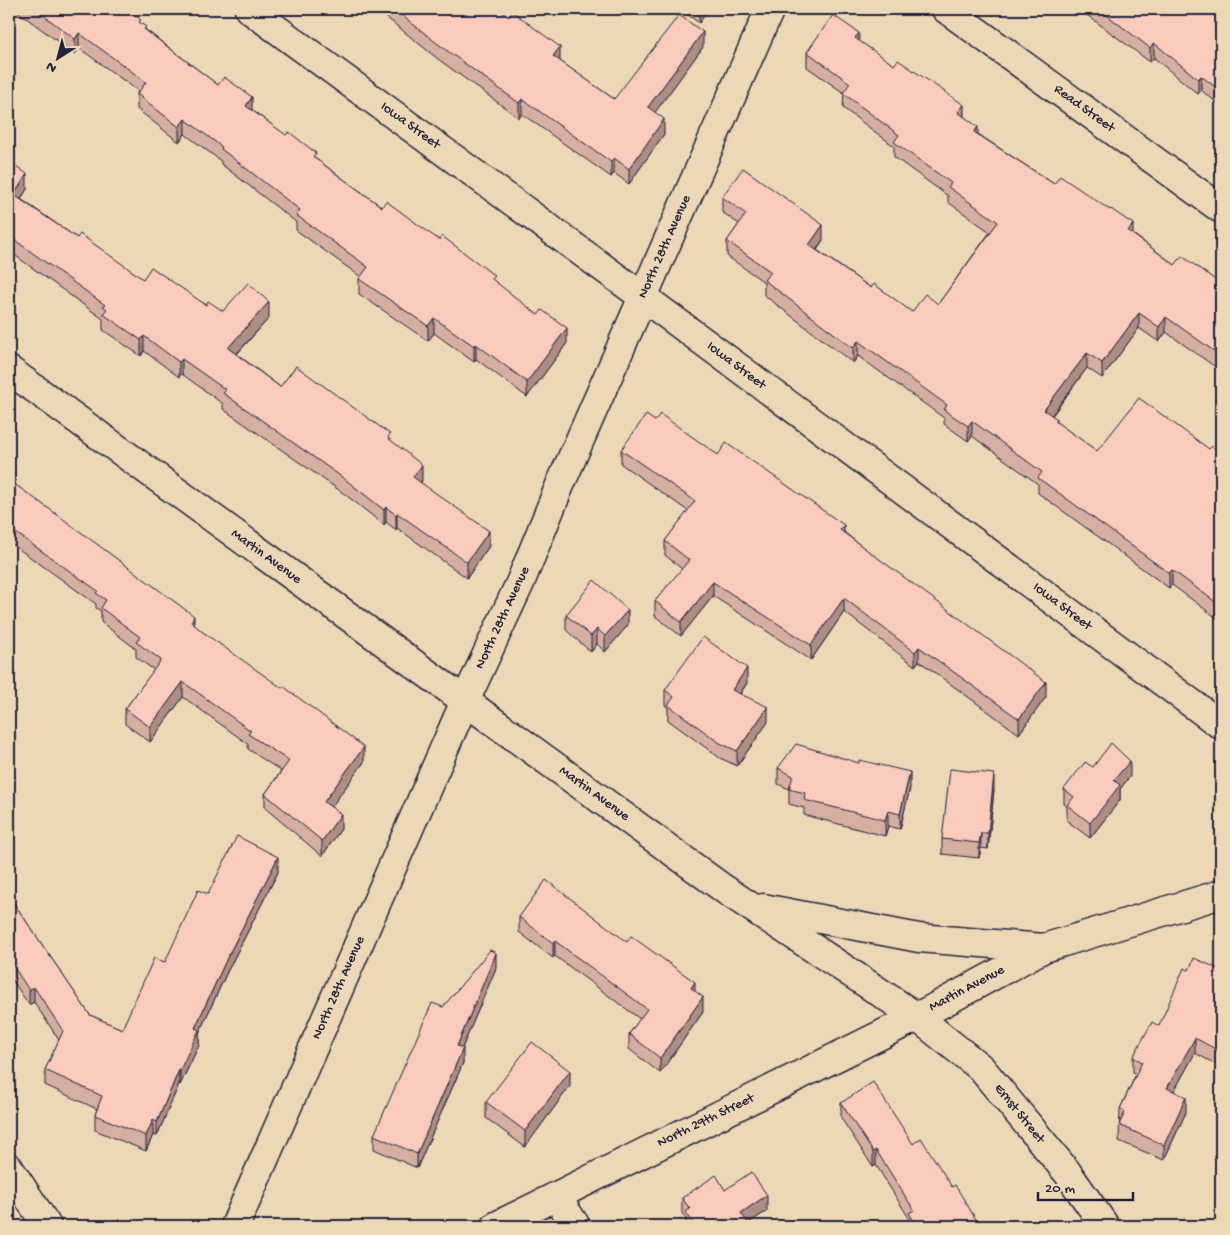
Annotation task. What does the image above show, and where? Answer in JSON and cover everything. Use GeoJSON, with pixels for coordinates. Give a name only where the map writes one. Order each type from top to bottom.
{"type":"FeatureCollection","features":[{"type":"Feature","properties":{"kind":"street","name":"Iowa Street"},"geometry":{"type":"LineString","coordinates":[[249,9],[643,297],[1221,726]]}},
{"type":"Feature","properties":{"kind":"street","name":"North 28th Avenue"},"geometry":{"type":"LineString","coordinates":[[235,1226],[465,702],[520,583],[560,485],[770,9]]}},
{"type":"Feature","properties":{"kind":"street","name":"Read Street"},"geometry":{"type":"LineString","coordinates":[[946,9],[1221,209]]}},
{"type":"Feature","properties":{"kind":"street","name":"Martin Avenue"},"geometry":{"type":"LineString","coordinates":[[9,370],[724,889],[917,1017],[1044,948],[1221,894]]}},
{"type":"Feature","properties":{"kind":"street"},"geometry":{"type":"LineString","coordinates":[[752,906],[918,938],[1044,948]]}},
{"type":"Feature","properties":{"kind":"street","name":"North 29th Street"},"geometry":{"type":"LineString","coordinates":[[496,1226],[917,1017]]}},
{"type":"Feature","properties":{"kind":"street","name":"Ernst Street"},"geometry":{"type":"LineString","coordinates":[[917,1017],[981,1068],[1067,1172],[1105,1226]]}},
{"type":"Feature","properties":{"kind":"street"},"geometry":{"type":"LineString","coordinates":[[9,1168],[47,1226]]}},
{"type":"Feature","properties":{"kind":"street"},"geometry":{"type":"LineString","coordinates":[[556,1196],[576,1226]]}},
{"type":"Feature","properties":{"kind":"building"},"geometry":{"type":"Polygon","coordinates":[[[35,9],[126,9],[141,20],[139,22],[146,27],[144,29],[218,85],[224,77],[252,97],[246,106],[286,135],[289,132],[316,153],[313,157],[382,207],[386,201],[439,240],[442,236],[495,276],[492,279],[538,315],[542,310],[567,328],[527,382],[476,344],[474,346],[434,318],[428,326],[359,279],[368,267],[296,215],[300,210],[221,149],[222,147],[185,119],[179,127],[137,94],[146,82],[79,33],[75,39],[35,9]]]}},
{"type":"Feature","properties":{"kind":"building"},"geometry":{"type":"Polygon","coordinates":[[[394,9],[498,9],[509,17],[513,12],[560,47],[553,56],[614,99],[679,15],[703,32],[648,107],[664,119],[629,169],[614,158],[611,162],[522,99],[519,103],[438,44],[394,9]]]}},
{"type":"Feature","properties":{"kind":"building"},"geometry":{"type":"Polygon","coordinates":[[[1099,9],[1210,9],[1221,18],[1221,91],[1201,76],[1198,79],[1154,43],[1150,48],[1099,9]]]}},
{"type":"Feature","properties":{"kind":"building"},"geometry":{"type":"Polygon","coordinates":[[[833,15],[859,33],[855,38],[894,65],[898,60],[964,105],[958,112],[978,127],[974,132],[1054,184],[1060,176],[1111,209],[1133,224],[1128,231],[1175,265],[1182,256],[1221,284],[1221,356],[1166,317],[1159,327],[1139,313],[1102,363],[1087,353],[1044,410],[1057,419],[1055,421],[1097,451],[1139,398],[1209,449],[1212,446],[1221,454],[1221,606],[1172,570],[1169,573],[1038,478],[1042,472],[972,421],[968,426],[944,410],[947,405],[858,341],[853,348],[764,280],[771,272],[727,241],[746,214],[722,197],[743,168],[823,225],[809,245],[871,288],[874,284],[912,312],[925,294],[938,304],[998,222],[948,187],[951,183],[894,142],[899,135],[843,93],[850,83],[807,52],[833,15]]]}},
{"type":"Feature","properties":{"kind":"building"},"geometry":{"type":"Polygon","coordinates":[[[9,161],[27,174],[14,195],[77,238],[80,234],[143,279],[151,267],[206,305],[208,301],[223,311],[248,283],[269,302],[228,348],[280,387],[296,366],[390,434],[388,438],[422,465],[413,477],[489,531],[467,562],[397,513],[396,515],[386,507],[384,510],[346,480],[223,393],[226,390],[182,359],[179,362],[144,336],[141,340],[103,314],[107,309],[103,306],[105,305],[9,236],[9,161]]]}},
{"type":"Feature","properties":{"kind":"building"},"geometry":{"type":"Polygon","coordinates":[[[660,414],[718,455],[726,443],[844,525],[840,530],[1046,682],[1019,719],[919,647],[915,652],[844,598],[811,645],[713,582],[681,622],[655,601],[689,560],[665,541],[695,501],[621,450],[646,415],[655,421],[660,414]]]}},
{"type":"Feature","properties":{"kind":"building"},"geometry":{"type":"Polygon","coordinates":[[[9,480],[194,616],[191,622],[204,633],[282,688],[283,686],[364,747],[324,802],[341,814],[322,841],[265,794],[289,761],[248,734],[251,731],[183,682],[150,727],[125,709],[161,660],[136,642],[140,637],[101,608],[106,600],[96,593],[98,591],[9,528],[9,480]]]}},
{"type":"Feature","properties":{"kind":"building"},"geometry":{"type":"Polygon","coordinates":[[[594,580],[628,610],[605,636],[597,629],[591,636],[566,615],[594,580]]]}},
{"type":"Feature","properties":{"kind":"building"},"geometry":{"type":"Polygon","coordinates":[[[703,637],[747,668],[732,690],[768,707],[737,751],[720,743],[668,705],[674,697],[665,690],[703,637]]]}},
{"type":"Feature","properties":{"kind":"building"},"geometry":{"type":"Polygon","coordinates":[[[1111,743],[1130,761],[1114,780],[1120,785],[1090,823],[1067,805],[1074,797],[1064,789],[1085,762],[1093,767],[1111,743]]]}},
{"type":"Feature","properties":{"kind":"building"},"geometry":{"type":"Polygon","coordinates":[[[796,744],[859,763],[859,760],[910,772],[900,814],[888,811],[885,820],[804,800],[805,793],[789,789],[793,776],[778,768],[796,744]]]}},
{"type":"Feature","properties":{"kind":"building"},"geometry":{"type":"Polygon","coordinates":[[[950,769],[994,774],[988,833],[981,833],[979,843],[942,839],[950,769]]]}},
{"type":"Feature","properties":{"kind":"building"},"geometry":{"type":"Polygon","coordinates":[[[237,836],[278,857],[227,958],[195,1028],[199,1030],[179,1070],[157,1122],[153,1120],[146,1136],[95,1115],[102,1096],[45,1070],[63,1031],[34,987],[29,990],[9,960],[9,896],[90,1015],[122,1029],[154,958],[165,962],[198,890],[208,894],[237,836]]]}},
{"type":"Feature","properties":{"kind":"building"},"geometry":{"type":"Polygon","coordinates":[[[546,880],[627,942],[631,936],[695,982],[691,988],[703,997],[660,1058],[629,1034],[647,1009],[555,941],[553,943],[519,917],[546,880]]]}},
{"type":"Feature","properties":{"kind":"building"},"geometry":{"type":"Polygon","coordinates":[[[490,950],[496,953],[457,1046],[463,1048],[417,1154],[374,1135],[432,1003],[443,1007],[490,950]]]}},
{"type":"Feature","properties":{"kind":"building"},"geometry":{"type":"Polygon","coordinates":[[[1194,958],[1221,970],[1221,1052],[1195,1038],[1167,1088],[1186,1097],[1164,1145],[1119,1125],[1125,1112],[1120,1109],[1142,1062],[1133,1057],[1152,1022],[1159,1026],[1184,968],[1189,970],[1194,958]]]}},
{"type":"Feature","properties":{"kind":"building"},"geometry":{"type":"Polygon","coordinates":[[[532,1042],[570,1071],[525,1131],[486,1102],[532,1042]]]}},
{"type":"Feature","properties":{"kind":"building"},"geometry":{"type":"Polygon","coordinates":[[[873,1082],[913,1144],[921,1138],[952,1187],[955,1185],[980,1226],[917,1226],[909,1213],[914,1210],[876,1150],[873,1152],[841,1103],[873,1082]]]}},
{"type":"Feature","properties":{"kind":"building"},"geometry":{"type":"Polygon","coordinates":[[[751,1172],[767,1195],[741,1213],[750,1226],[695,1226],[686,1212],[690,1209],[682,1198],[716,1175],[725,1190],[751,1172]]]}}]}
